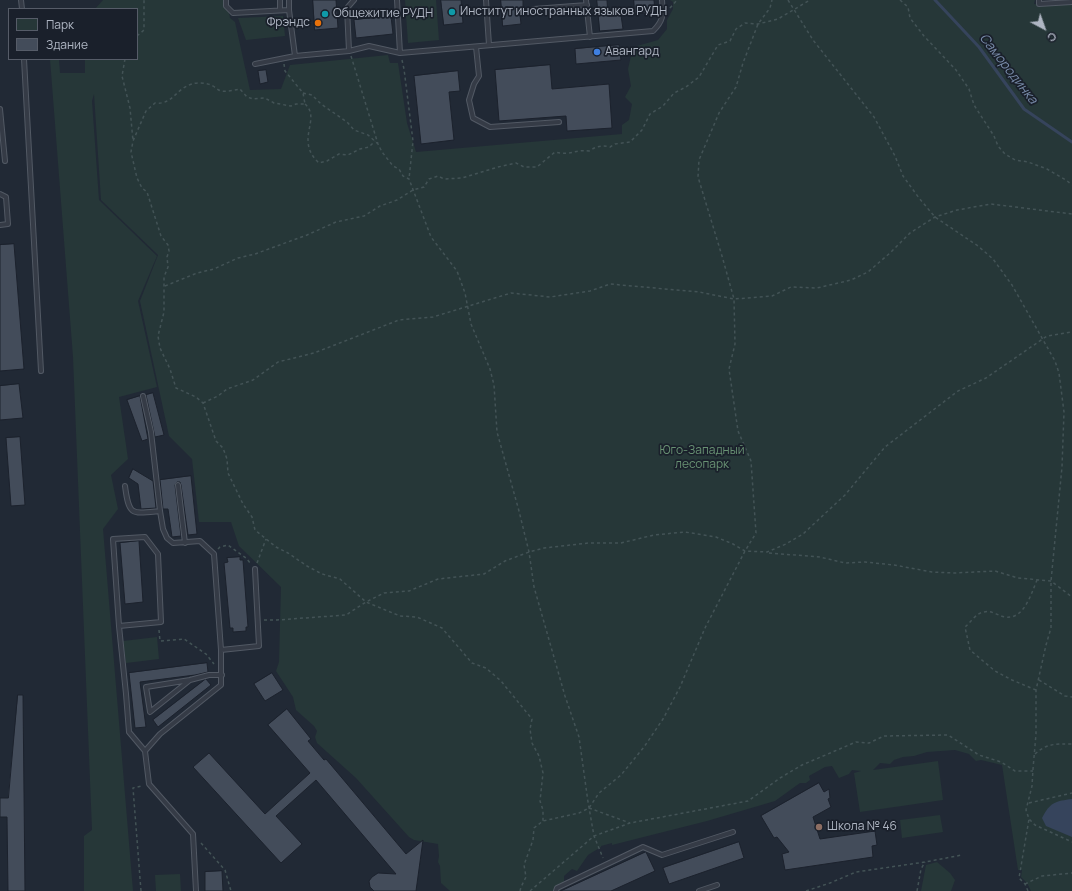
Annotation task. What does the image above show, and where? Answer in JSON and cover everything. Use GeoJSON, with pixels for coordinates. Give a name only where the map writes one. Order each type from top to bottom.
{"type":"FeatureCollection","features":[{"type":"Feature","properties":{"kind":"lane"},"geometry":{"type":"LineString","coordinates":[[226,0],[226,6],[232,12],[289,10]]}},
{"type":"Feature","properties":{"kind":"lane"},"geometry":{"type":"LineString","coordinates":[[280,0],[280,10]]}},
{"type":"Feature","properties":{"kind":"lane"},"geometry":{"type":"LineString","coordinates":[[289,0],[295,56]]}},
{"type":"Feature","properties":{"kind":"lane"},"geometry":{"type":"LineString","coordinates":[[349,51],[347,8],[354,0]]}},
{"type":"Feature","properties":{"kind":"lane"},"geometry":{"type":"LineString","coordinates":[[396,0],[400,53]]}},
{"type":"Feature","properties":{"kind":"lane"},"geometry":{"type":"LineString","coordinates":[[486,0],[489,45]]}},
{"type":"Feature","properties":{"kind":"lane"},"geometry":{"type":"LineString","coordinates":[[586,0],[590,36]]}},
{"type":"Feature","properties":{"kind":"lane"},"geometry":{"type":"LineString","coordinates":[[254,64],[295,56],[349,51],[369,46],[400,53],[653,31],[663,16],[662,0]]}},
{"type":"Feature","properties":{"kind":"lane"},"geometry":{"type":"LineString","coordinates":[[1039,0],[1039,4],[1072,2]]}},
{"type":"Feature","properties":{"kind":"lane"},"geometry":{"type":"LineString","coordinates":[[534,9],[587,5]]}},
{"type":"Feature","properties":{"kind":"lane"},"geometry":{"type":"LineString","coordinates":[[476,47],[479,76],[474,84],[469,100],[473,118],[490,127],[559,122]]}},
{"type":"Feature","properties":{"kind":"lane"},"geometry":{"type":"LineString","coordinates":[[24,60],[41,370]]}},
{"type":"Feature","properties":{"kind":"lane"},"geometry":{"type":"LineString","coordinates":[[0,109],[5,161]]}},
{"type":"Feature","properties":{"kind":"lane"},"geometry":{"type":"LineString","coordinates":[[0,194],[6,197],[8,224],[0,225]]}},
{"type":"Feature","properties":{"kind":"lane"},"geometry":{"type":"LineString","coordinates":[[142,396],[151,432],[160,511],[163,529],[167,538],[173,543],[200,541],[214,554],[222,675],[221,685],[160,734],[146,751]]}},
{"type":"Feature","properties":{"kind":"lane"},"geometry":{"type":"LineString","coordinates":[[178,485],[185,543]]}},
{"type":"Feature","properties":{"kind":"lane"},"geometry":{"type":"LineString","coordinates":[[125,486],[130,509],[141,513],[160,511]]}},
{"type":"Feature","properties":{"kind":"lane"},"geometry":{"type":"LineString","coordinates":[[119,626],[161,622],[158,554],[145,537],[113,538],[119,626],[129,732],[146,751],[149,784],[193,834],[196,891]]}},
{"type":"Feature","properties":{"kind":"lane"},"geometry":{"type":"LineString","coordinates":[[221,650],[259,646],[254,569]]}},
{"type":"Feature","properties":{"kind":"lane"},"geometry":{"type":"LineString","coordinates":[[190,680],[150,712],[146,687],[190,680],[209,675],[222,675]]}},
{"type":"Feature","properties":{"kind":"lane"},"geometry":{"type":"LineString","coordinates":[[556,891],[557,888],[643,847],[662,855],[733,832]]}},
{"type":"Feature","properties":{"kind":"lane"},"geometry":{"type":"LineString","coordinates":[[698,891],[718,885]]}},
{"type":"Feature","properties":{"kind":"path"},"geometry":{"type":"LineString","coordinates":[[138,35],[144,30],[144,0]]}},
{"type":"Feature","properties":{"kind":"path"},"geometry":{"type":"LineString","coordinates":[[663,16],[677,0]]}},
{"type":"Feature","properties":{"kind":"path"},"geometry":{"type":"LineString","coordinates":[[520,891],[526,877],[524,865],[533,840],[534,828],[543,821],[579,813],[589,808],[599,793],[621,776],[644,747],[663,719],[680,688],[705,628],[756,533],[751,461],[738,431],[729,369],[735,344],[734,300],[698,177],[699,160],[719,113],[736,87],[743,63],[758,24],[770,8],[772,0]]}},
{"type":"Feature","properties":{"kind":"path"},"geometry":{"type":"LineString","coordinates":[[788,0],[813,40],[874,118],[895,156],[903,176],[918,198],[935,217],[978,246],[993,259],[1012,285],[1043,340],[1059,373],[1064,412],[1062,467],[1052,581],[1051,628],[1036,690],[1036,734],[1033,770],[1026,810],[1029,819],[1035,825],[1072,842]]}},
{"type":"Feature","properties":{"kind":"path"},"geometry":{"type":"LineString","coordinates":[[165,286],[197,273],[214,269],[238,258],[255,254],[307,235],[336,222],[364,216],[380,206],[397,200],[413,190],[424,187],[429,179],[438,176],[444,179],[462,178],[516,163],[524,167],[537,167],[555,152],[563,154],[574,153],[580,149],[589,150],[602,145],[610,147],[615,144],[630,142],[642,130],[650,114],[663,106],[674,93],[686,87],[699,77],[718,45],[730,41],[736,29],[745,23],[758,24],[778,19],[810,0]]}},
{"type":"Feature","properties":{"kind":"path"},"geometry":{"type":"LineString","coordinates":[[900,0],[908,7],[910,18],[924,36],[956,70],[969,89],[974,105],[994,136],[998,146],[1005,154],[1015,160],[1028,162],[1047,169],[1066,180],[1072,186]]}},
{"type":"Feature","properties":{"kind":"path"},"geometry":{"type":"LineString","coordinates":[[349,51],[378,144],[382,152],[393,166],[399,169],[403,176],[408,179]]}},
{"type":"Feature","properties":{"kind":"path"},"geometry":{"type":"LineString","coordinates":[[400,53],[404,69],[413,141],[408,179],[431,237],[457,271],[465,293],[471,324],[490,369],[494,384],[497,432],[520,511],[538,602],[565,696],[579,737],[594,836],[605,865]]}},
{"type":"Feature","properties":{"kind":"path"},"geometry":{"type":"LineString","coordinates":[[125,60],[122,76],[130,108],[133,141]]}},
{"type":"Feature","properties":{"kind":"path"},"geometry":{"type":"LineString","coordinates":[[285,71],[303,93],[305,104],[309,108],[311,118],[307,136],[308,149],[314,158],[319,162],[327,161],[339,154],[348,155],[360,149],[369,147],[375,141]]}},
{"type":"Feature","properties":{"kind":"path"},"geometry":{"type":"LineString","coordinates":[[305,104],[296,104],[291,106],[274,103],[265,98],[253,99],[247,96],[240,89],[220,91],[212,85],[204,83],[192,84],[174,95],[169,101],[163,104],[155,103],[146,111],[133,141],[131,152],[137,178],[142,188],[147,192],[161,236],[168,245],[168,267],[164,277],[164,312],[158,336],[160,348],[170,369],[176,388],[196,398],[202,403],[216,440],[223,448],[227,459],[228,472],[243,504],[252,517],[255,530],[276,547],[307,566],[322,574],[340,579],[366,602],[400,616],[417,617],[442,628],[472,663],[486,668],[500,681],[528,713],[532,719],[530,729],[532,743],[539,756],[543,773],[540,801],[543,810],[543,821]]}},
{"type":"Feature","properties":{"kind":"path"},"geometry":{"type":"LineString","coordinates":[[303,93],[312,95],[321,104],[347,122],[354,130],[368,135],[378,144]]}},
{"type":"Feature","properties":{"kind":"path"},"geometry":{"type":"LineString","coordinates":[[202,403],[218,396],[227,388],[253,380],[278,362],[314,353],[399,320],[433,317],[511,293],[550,297],[590,291],[610,284],[699,292],[734,300],[772,296],[791,287],[817,288],[851,280],[868,272],[910,233],[935,217],[957,210],[991,204],[1072,214]]}},
{"type":"Feature","properties":{"kind":"path"},"geometry":{"type":"LineString","coordinates":[[767,552],[786,544],[803,534],[845,495],[885,447],[958,391],[986,378],[1047,336],[1072,332]]}},
{"type":"Feature","properties":{"kind":"path"},"geometry":{"type":"LineString","coordinates":[[258,620],[346,615],[366,602],[384,593],[409,591],[438,579],[484,574],[505,562],[528,552],[544,548],[589,543],[621,543],[654,535],[685,532],[716,537],[745,551],[767,552],[778,555],[820,557],[845,563],[865,562],[894,565],[932,572],[996,571],[1018,578],[1052,581],[1072,597]]}},
{"type":"Feature","properties":{"kind":"path"},"geometry":{"type":"LineString","coordinates":[[254,569],[266,538]]}},
{"type":"Feature","properties":{"kind":"path"},"geometry":{"type":"LineString","coordinates":[[214,554],[220,547],[228,545],[246,558],[254,569]]}},
{"type":"Feature","properties":{"kind":"path"},"geometry":{"type":"LineString","coordinates":[[1036,690],[995,671],[970,650],[966,627],[976,616],[985,611],[996,613],[1005,617],[1015,616],[1026,606],[1037,580]]}},
{"type":"Feature","properties":{"kind":"path"},"geometry":{"type":"LineString","coordinates":[[158,622],[160,640],[184,639],[206,654],[214,664]]}},
{"type":"Feature","properties":{"kind":"path"},"geometry":{"type":"LineString","coordinates":[[1039,680],[1065,696],[1072,697]]}},
{"type":"Feature","properties":{"kind":"path"},"geometry":{"type":"LineString","coordinates":[[530,891],[594,836],[630,823],[748,801],[780,778],[802,765],[820,756],[856,742],[869,743],[884,736],[948,735],[979,755],[1001,762],[1015,771],[1033,770]]}},
{"type":"Feature","properties":{"kind":"path"},"geometry":{"type":"LineString","coordinates":[[1034,754],[1043,746],[1072,744]]}},
{"type":"Feature","properties":{"kind":"path"},"geometry":{"type":"LineString","coordinates":[[142,891],[133,788],[149,784]]}},
{"type":"Feature","properties":{"kind":"path"},"geometry":{"type":"LineString","coordinates":[[1028,803],[1072,794]]}},
{"type":"Feature","properties":{"kind":"path"},"geometry":{"type":"LineString","coordinates":[[589,808],[630,823]]}},
{"type":"Feature","properties":{"kind":"path"},"geometry":{"type":"LineString","coordinates":[[1028,891],[1025,884],[1019,878],[1029,819]]}},
{"type":"Feature","properties":{"kind":"path"},"geometry":{"type":"LineString","coordinates":[[193,834],[225,870],[231,891]]}},
{"type":"Feature","properties":{"kind":"path"},"geometry":{"type":"LineString","coordinates":[[806,891],[856,872],[962,855]]}},
{"type":"Feature","properties":{"kind":"path"},"geometry":{"type":"LineString","coordinates":[[917,891],[921,869],[925,862]]}},
{"type":"Feature","properties":{"kind":"path"},"geometry":{"type":"LineString","coordinates":[[1025,884],[1042,876],[1072,873]]}},
{"type":"Feature","properties":{"kind":"green space","name":"Юго-Западный лесопарк"},"geometry":{"type":"Polygon","coordinates":[[[103,0],[227,0],[230,18],[235,22],[250,90],[281,89],[290,65],[388,55],[390,63],[398,63],[407,123],[416,152],[622,134],[622,125],[629,120],[632,104],[625,97],[631,86],[628,69],[631,56],[637,46],[658,40],[667,29],[667,20],[673,9],[673,2],[670,0],[1035,0],[1034,4],[1072,5],[1072,891],[1031,891],[1027,883],[1021,877],[1022,870],[1018,870],[1002,765],[981,760],[976,761],[969,754],[955,750],[927,752],[914,756],[903,757],[894,760],[890,764],[880,763],[873,770],[938,761],[943,800],[860,812],[854,773],[861,771],[852,770],[849,774],[839,778],[832,766],[825,767],[809,776],[810,780],[806,783],[800,783],[775,801],[707,821],[612,845],[612,843],[601,846],[588,855],[577,871],[572,869],[564,876],[564,881],[560,891],[450,891],[441,883],[440,866],[438,862],[438,844],[414,840],[409,837],[356,778],[317,743],[315,737],[317,731],[314,726],[296,710],[293,697],[276,671],[279,662],[281,587],[239,546],[231,522],[199,522],[192,459],[169,436],[140,301],[158,255],[101,200],[94,94],[92,101],[99,200],[157,256],[138,301],[157,387],[119,397],[128,459],[111,475],[118,509],[103,529],[133,891],[84,891],[84,836],[92,830],[73,357],[50,60],[59,60],[60,73],[85,73],[85,60],[138,60],[138,8],[96,8],[103,0]]]}},
{"type":"Feature","properties":{"kind":"green space"},"geometry":{"type":"Polygon","coordinates":[[[405,0],[436,0],[439,40],[408,43],[405,0]]]}},
{"type":"Feature","properties":{"kind":"green space"},"geometry":{"type":"Polygon","coordinates":[[[283,16],[285,36],[246,40],[238,18],[283,16]]]}},
{"type":"Feature","properties":{"kind":"green space"},"geometry":{"type":"Polygon","coordinates":[[[157,637],[159,659],[126,663],[123,641],[157,637]]]}},
{"type":"Feature","properties":{"kind":"green space"},"geometry":{"type":"Polygon","coordinates":[[[940,815],[943,832],[902,838],[900,820],[940,815]]]}},
{"type":"Feature","properties":{"kind":"green space"},"geometry":{"type":"Polygon","coordinates":[[[937,862],[950,873],[955,880],[951,891],[921,891],[926,865],[937,862]]]}},
{"type":"Feature","properties":{"kind":"green space"},"geometry":{"type":"Polygon","coordinates":[[[180,874],[181,891],[156,891],[155,875],[180,874]]]}},
{"type":"Feature","properties":{"kind":"water"},"geometry":{"type":"Polygon","coordinates":[[[1072,799],[1072,837],[1046,826],[1042,818],[1054,803],[1072,799]]]}},
{"type":"Feature","properties":{"kind":"building","name":"Общежитие РУДН"},"geometry":{"type":"Polygon","coordinates":[[[313,0],[336,0],[338,28],[315,30],[313,0]]]}},
{"type":"Feature","properties":{"kind":"building","name":"Институт иностранных языков РУДН"},"geometry":{"type":"Polygon","coordinates":[[[441,0],[461,0],[463,23],[444,25],[441,0]]]}},
{"type":"Feature","properties":{"kind":"building"},"geometry":{"type":"Polygon","coordinates":[[[501,0],[523,0],[523,15],[520,15],[521,24],[503,26],[501,0]]]}},
{"type":"Feature","properties":{"kind":"building"},"geometry":{"type":"Polygon","coordinates":[[[597,0],[607,0],[608,16],[621,15],[623,29],[600,31],[597,0]]]}},
{"type":"Feature","properties":{"kind":"building","name":"Институт иностранных языков РУДН"},"geometry":{"type":"Polygon","coordinates":[[[634,0],[654,0],[655,12],[635,14],[634,0]]]}},
{"type":"Feature","properties":{"kind":"building"},"geometry":{"type":"Polygon","coordinates":[[[391,16],[393,34],[356,38],[354,20],[391,16]]]}},
{"type":"Feature","properties":{"kind":"building"},"geometry":{"type":"Polygon","coordinates":[[[619,45],[621,60],[576,64],[575,49],[619,45]]]}},
{"type":"Feature","properties":{"kind":"building"},"geometry":{"type":"Polygon","coordinates":[[[550,65],[552,89],[609,84],[612,128],[567,131],[566,116],[499,121],[495,70],[550,65]]]}},
{"type":"Feature","properties":{"kind":"building"},"geometry":{"type":"Polygon","coordinates":[[[266,70],[268,82],[260,84],[258,71],[266,70]]]}},
{"type":"Feature","properties":{"kind":"building"},"geometry":{"type":"Polygon","coordinates":[[[458,71],[460,91],[449,92],[454,140],[421,144],[414,76],[458,71]]]}},
{"type":"Feature","properties":{"kind":"building"},"geometry":{"type":"Polygon","coordinates":[[[14,244],[24,369],[0,371],[0,245],[14,244]]]}},
{"type":"Feature","properties":{"kind":"building"},"geometry":{"type":"Polygon","coordinates":[[[19,384],[23,418],[0,420],[0,386],[19,384]]]}},
{"type":"Feature","properties":{"kind":"building"},"geometry":{"type":"Polygon","coordinates":[[[153,393],[164,435],[155,437],[146,395],[153,393]]]}},
{"type":"Feature","properties":{"kind":"building"},"geometry":{"type":"Polygon","coordinates":[[[140,396],[148,439],[142,441],[127,400],[140,396]]]}},
{"type":"Feature","properties":{"kind":"building"},"geometry":{"type":"Polygon","coordinates":[[[20,437],[25,505],[11,506],[6,438],[20,437]]]}},
{"type":"Feature","properties":{"kind":"building"},"geometry":{"type":"Polygon","coordinates":[[[133,469],[153,481],[156,508],[141,509],[138,484],[129,478],[133,469]]]}},
{"type":"Feature","properties":{"kind":"building"},"geometry":{"type":"Polygon","coordinates":[[[191,476],[197,534],[188,535],[181,485],[180,482],[177,482],[175,485],[181,536],[172,537],[168,509],[163,509],[160,480],[191,476]]]}},
{"type":"Feature","properties":{"kind":"building"},"geometry":{"type":"Polygon","coordinates":[[[139,541],[143,602],[125,604],[120,543],[139,541]]]}},
{"type":"Feature","properties":{"kind":"building"},"geometry":{"type":"Polygon","coordinates":[[[240,557],[240,560],[243,560],[248,627],[246,627],[246,631],[233,632],[233,628],[230,628],[224,563],[228,562],[227,558],[240,557]]]}},
{"type":"Feature","properties":{"kind":"building"},"geometry":{"type":"Polygon","coordinates":[[[207,663],[208,672],[140,682],[146,727],[135,728],[129,673],[207,663]]]}},
{"type":"Feature","properties":{"kind":"building"},"geometry":{"type":"Polygon","coordinates":[[[272,673],[283,690],[265,701],[254,684],[272,673]]]}},
{"type":"Feature","properties":{"kind":"building"},"geometry":{"type":"Polygon","coordinates":[[[206,679],[211,685],[158,727],[153,720],[206,679]]]}},
{"type":"Feature","properties":{"kind":"building"},"geometry":{"type":"Polygon","coordinates":[[[18,695],[23,695],[25,891],[8,891],[7,817],[0,817],[0,798],[8,798],[18,695]]]}},
{"type":"Feature","properties":{"kind":"building"},"geometry":{"type":"Polygon","coordinates":[[[287,709],[311,739],[308,741],[324,760],[326,759],[406,854],[423,840],[416,891],[374,891],[370,887],[369,881],[378,873],[396,874],[316,780],[276,816],[302,844],[281,863],[193,767],[209,753],[265,814],[310,773],[268,725],[287,709]]]}},
{"type":"Feature","properties":{"kind":"building"},"geometry":{"type":"Polygon","coordinates":[[[819,783],[824,792],[829,789],[830,798],[828,799],[831,807],[813,817],[820,839],[875,831],[877,845],[872,846],[873,857],[785,870],[782,854],[789,852],[777,837],[774,838],[761,816],[819,783]]]}},
{"type":"Feature","properties":{"kind":"building"},"geometry":{"type":"Polygon","coordinates":[[[739,842],[744,858],[669,884],[663,868],[739,842]]]}},
{"type":"Feature","properties":{"kind":"building"},"geometry":{"type":"Polygon","coordinates":[[[646,852],[655,871],[611,891],[561,891],[646,852]]]}},
{"type":"Feature","properties":{"kind":"building"},"geometry":{"type":"Polygon","coordinates":[[[222,871],[223,891],[205,891],[205,872],[222,871]]]}},
{"type":"Feature","properties":{"kind":"waterway","name":"Самородинка"},"geometry":{"type":"LineString","coordinates":[[935,0],[979,47],[1024,109],[1072,142]]}},
{"type":"Feature","properties":{"kind":"place","name":"Институт иностранных языков РУДН"},"geometry":{"type":"Point","coordinates":[452,12]}},
{"type":"Feature","properties":{"kind":"place","name":"Общежитие РУДН"},"geometry":{"type":"Point","coordinates":[325,14]}},
{"type":"Feature","properties":{"kind":"place","name":"Фрэндс"},"geometry":{"type":"Point","coordinates":[318,23]}},
{"type":"Feature","properties":{"kind":"place","name":"Авангард"},"geometry":{"type":"Point","coordinates":[597,52]}},
{"type":"Feature","properties":{"kind":"place","name":"Школа № 46"},"geometry":{"type":"Point","coordinates":[819,827]}}]}
